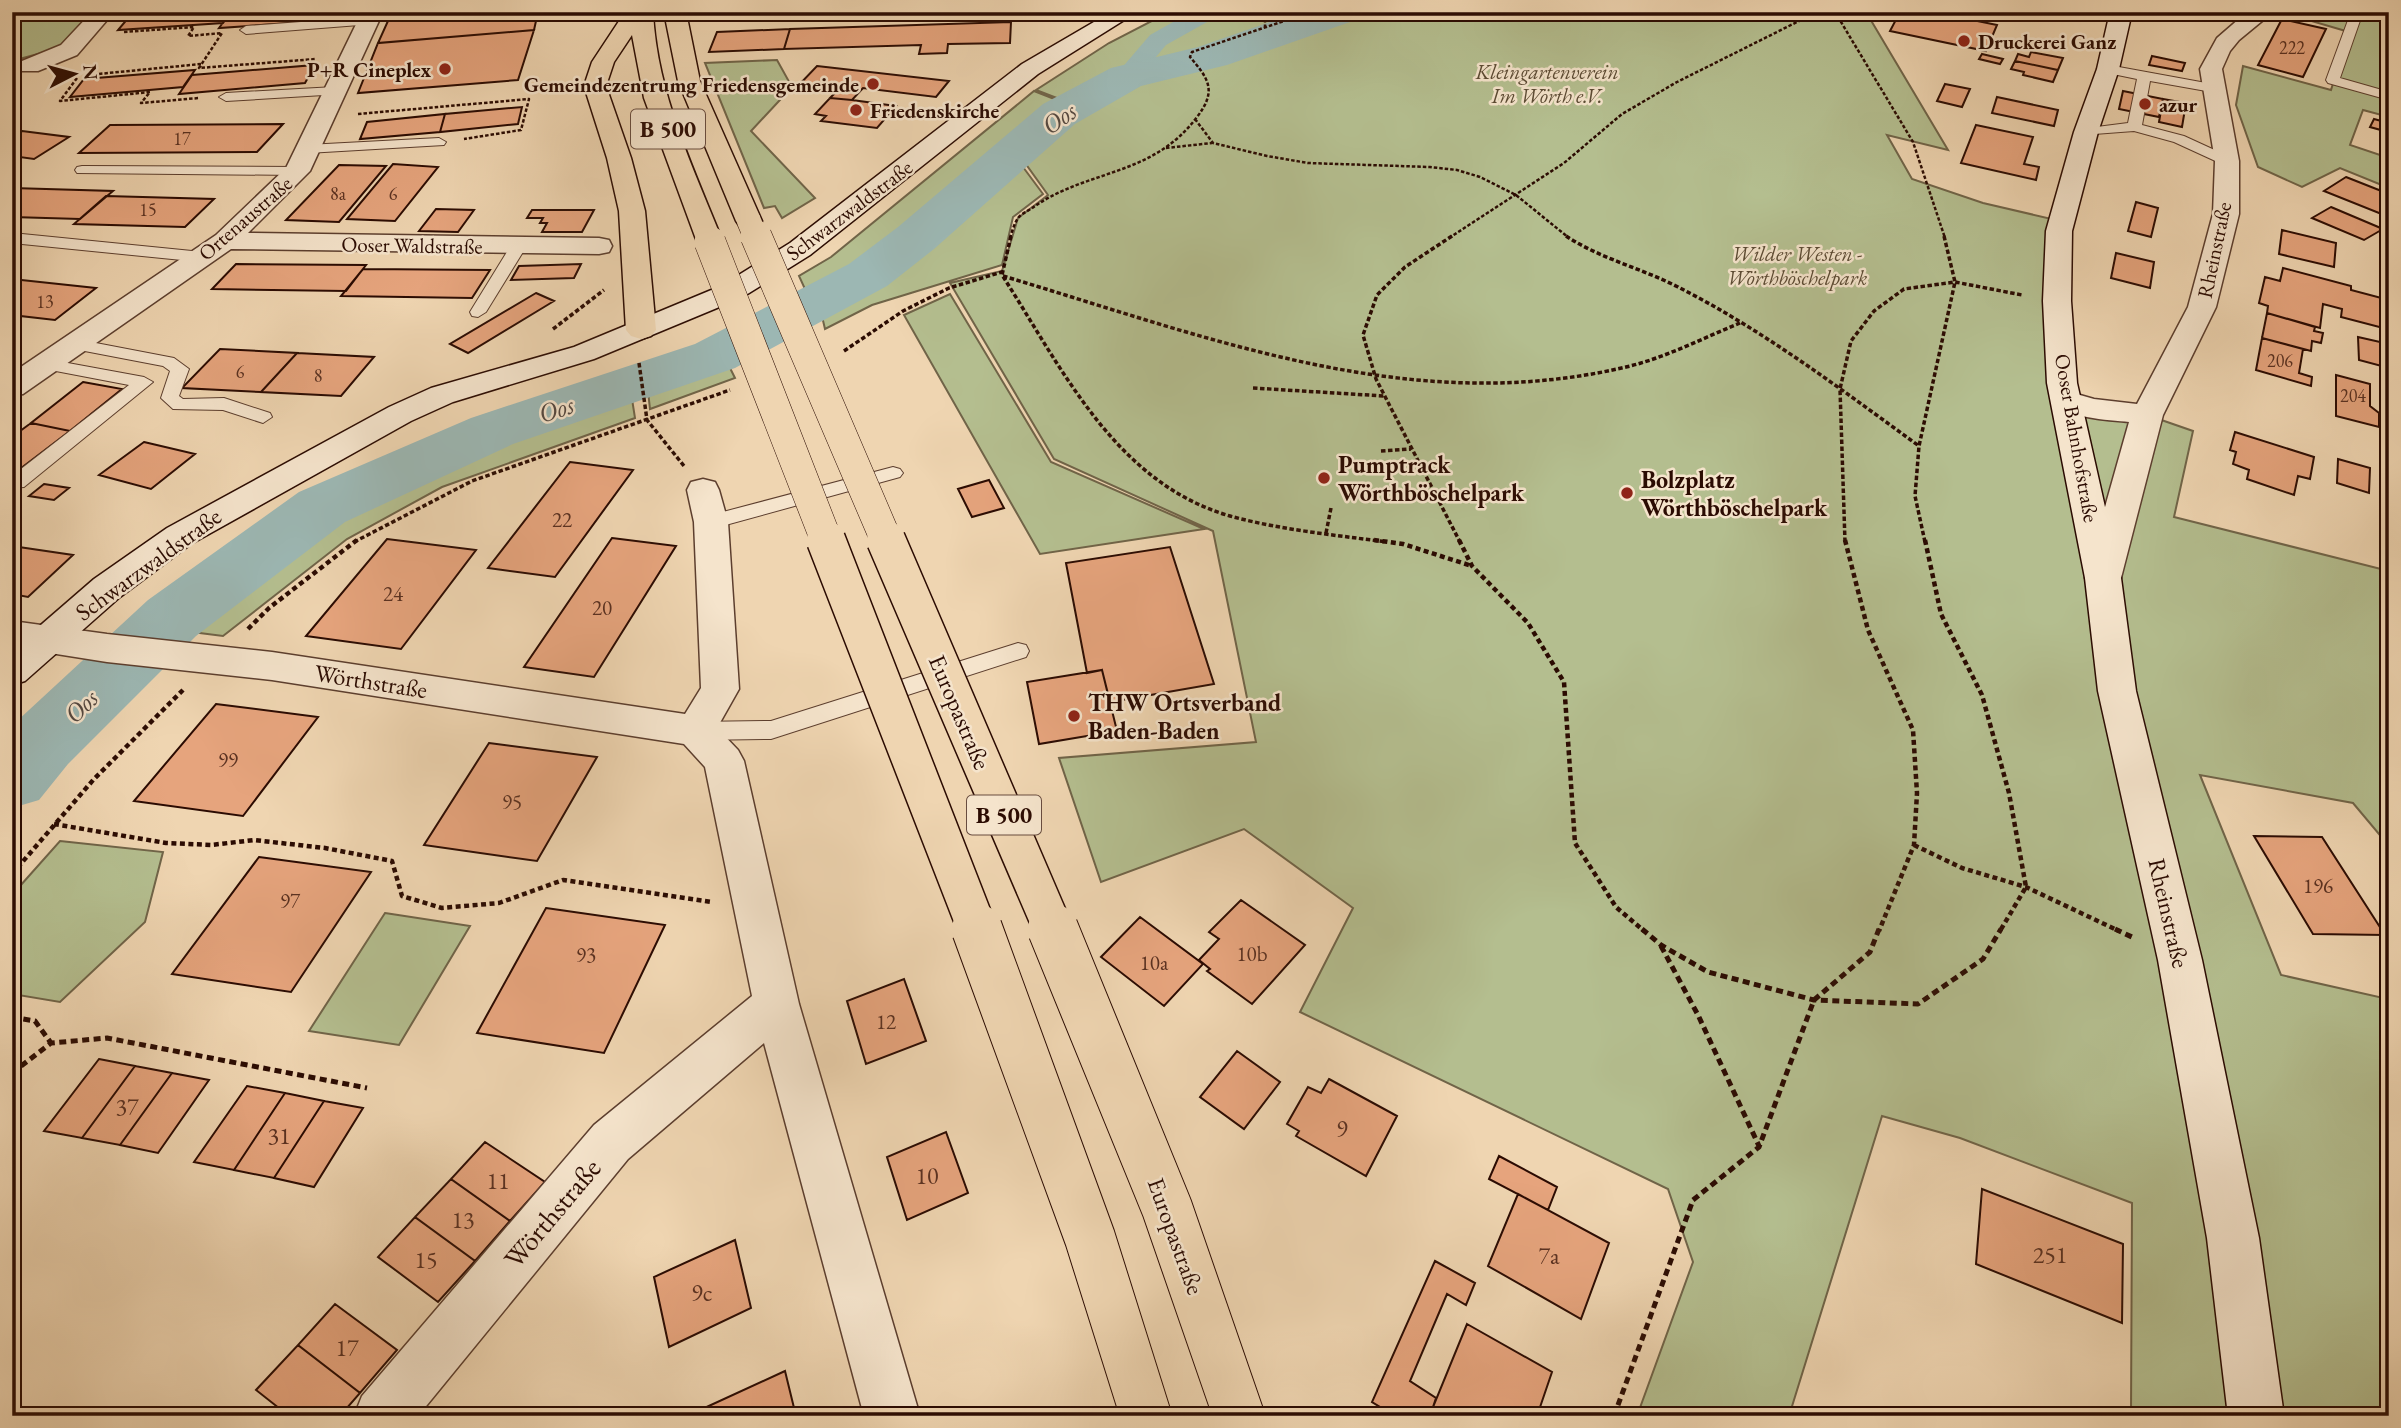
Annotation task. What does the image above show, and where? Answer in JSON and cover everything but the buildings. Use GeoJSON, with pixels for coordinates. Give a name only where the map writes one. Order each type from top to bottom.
{"type":"FeatureCollection","features":[{"type":"Feature","properties":{"kind":"main road"},"geometry":{"type":"LineString","coordinates":[[636,12],[603,62],[595,86],[619,158],[632,211],[641,330]]}},
{"type":"Feature","properties":{"kind":"main road","name":"B 500"},"geometry":{"type":"LineString","coordinates":[[642,12],[644,43],[660,108],[999,985],[1090,1238],[1146,1416]]}},
{"type":"Feature","properties":{"kind":"main road","name":"Europastraße"},"geometry":{"type":"LineString","coordinates":[[675,12],[689,81],[1066,959],[1167,1208],[1239,1416]]}},
{"type":"Feature","properties":{"kind":"street"},"geometry":{"type":"LineString","coordinates":[[30,66],[69,50],[104,12]]}},
{"type":"Feature","properties":{"kind":"street","name":"Schwarzwaldstraße"},"geometry":{"type":"LineString","coordinates":[[12,671],[30,637],[115,582],[178,536],[230,506],[332,454],[731,292],[800,249],[1030,69],[1127,12]]}},
{"type":"Feature","properties":{"kind":"street","name":"Ooser Bahnhofstraße"},"geometry":{"type":"LineString","coordinates":[[2103,578],[2062,383],[2057,301],[2059,231],[2086,132],[2108,69],[2121,12]]}},
{"type":"Feature","properties":{"kind":"street","name":"Rheinstraße"},"geometry":{"type":"LineString","coordinates":[[2256,1416],[2233,1238],[2180,960],[2117,691],[2103,578],[2147,415],[2202,307],[2226,214],[2227,161],[2211,69],[2216,54],[2247,21],[2263,12]]}},
{"type":"Feature","properties":{"kind":"street","name":"Ortenaustraße"},"geometry":{"type":"LineString","coordinates":[[12,387],[225,241],[302,160],[370,16]]}},
{"type":"Feature","properties":{"kind":"street","name":"Ooser Waldstraße"},"geometry":{"type":"LineString","coordinates":[[225,241],[599,246]]}},
{"type":"Feature","properties":{"kind":"street"},"geometry":{"type":"LineString","coordinates":[[2066,400],[2101,410],[2147,415]]}},
{"type":"Feature","properties":{"kind":"street"},"geometry":{"type":"LineString","coordinates":[[707,506],[720,689],[695,731],[724,761],[776,1004],[892,1416]]}},
{"type":"Feature","properties":{"kind":"street","name":"Wörthstraße"},"geometry":{"type":"LineString","coordinates":[[30,637],[272,666],[695,731]]}},
{"type":"Feature","properties":{"kind":"street","name":"Wörthstraße"},"geometry":{"type":"LineString","coordinates":[[382,1416],[611,1142],[776,1004]]}},
{"type":"Feature","properties":{"kind":"lane"},"geometry":{"type":"LineString","coordinates":[[2357,12],[2333,80],[2389,96]]}},
{"type":"Feature","properties":{"kind":"lane"},"geometry":{"type":"LineString","coordinates":[[246,30],[370,16]]}},
{"type":"Feature","properties":{"kind":"lane"},"geometry":{"type":"LineString","coordinates":[[2108,69],[2213,88]]}},
{"type":"Feature","properties":{"kind":"lane"},"geometry":{"type":"LineString","coordinates":[[2134,127],[2144,76]]}},
{"type":"Feature","properties":{"kind":"lane"},"geometry":{"type":"LineString","coordinates":[[226,97],[335,91]]}},
{"type":"Feature","properties":{"kind":"lane"},"geometry":{"type":"LineString","coordinates":[[2086,132],[2134,127],[2179,139],[2227,161]]}},
{"type":"Feature","properties":{"kind":"lane"},"geometry":{"type":"LineString","coordinates":[[82,170],[302,160],[439,142]]}},
{"type":"Feature","properties":{"kind":"lane"},"geometry":{"type":"LineString","coordinates":[[12,238],[202,257]]}},
{"type":"Feature","properties":{"kind":"lane"},"geometry":{"type":"LineString","coordinates":[[478,312],[518,247]]}},
{"type":"Feature","properties":{"kind":"lane"},"geometry":{"type":"LineString","coordinates":[[75,344],[168,362],[180,369],[170,398],[179,405],[224,404],[263,417]]}},
{"type":"Feature","properties":{"kind":"lane"},"geometry":{"type":"LineString","coordinates":[[12,482],[17,483],[144,382],[46,364]]}},
{"type":"Feature","properties":{"kind":"lane"},"geometry":{"type":"LineString","coordinates":[[707,506],[893,472]]}},
{"type":"Feature","properties":{"kind":"lane","name":"Wörthstraße"},"geometry":{"type":"LineString","coordinates":[[695,731],[771,730],[1018,651]]}},
{"type":"Feature","properties":{"kind":"path"},"geometry":{"type":"LineString","coordinates":[[126,16],[182,12]]}},
{"type":"Feature","properties":{"kind":"path"},"geometry":{"type":"LineString","coordinates":[[1265,28],[1265,17],[1280,12]]}},
{"type":"Feature","properties":{"kind":"path"},"geometry":{"type":"LineString","coordinates":[[1311,12],[1192,52],[1189,57],[1210,86],[1208,103],[1195,119],[1166,148],[1135,166],[1086,179],[1048,195],[1018,218],[1002,273],[1088,409],[1127,457],[1175,493],[1227,515],[1272,526],[1403,544],[1472,566]]}},
{"type":"Feature","properties":{"kind":"path"},"geometry":{"type":"LineString","coordinates":[[1817,12],[1677,82],[1622,114],[1564,163],[1405,267],[1377,295],[1363,335],[1384,396],[1472,566],[1528,623],[1564,682],[1575,844],[1616,907],[1661,945],[1708,972],[1814,1000],[1918,1004],[1983,959],[2026,887],[2009,793],[1982,695],[1941,614],[1916,496],[1919,446],[1955,282],[1948,247],[1913,142],[1835,12]]}},
{"type":"Feature","properties":{"kind":"path"},"geometry":{"type":"LineString","coordinates":[[113,33],[194,27],[188,36],[222,33],[199,68],[320,59],[300,93]]}},
{"type":"Feature","properties":{"kind":"path"},"geometry":{"type":"LineString","coordinates":[[202,64],[79,76],[60,101],[150,92],[141,103],[226,97]]}},
{"type":"Feature","properties":{"kind":"path"},"geometry":{"type":"LineString","coordinates":[[322,118],[529,99],[521,130],[439,142]]}},
{"type":"Feature","properties":{"kind":"path"},"geometry":{"type":"LineString","coordinates":[[1195,119],[1213,143]]}},
{"type":"Feature","properties":{"kind":"path"},"geometry":{"type":"LineString","coordinates":[[1166,148],[1213,143],[1308,163],[1457,170],[1479,177],[1516,195],[1556,230],[1591,252],[1677,286],[1740,323],[1840,389],[1919,446]]}},
{"type":"Feature","properties":{"kind":"path"},"geometry":{"type":"LineString","coordinates":[[584,353],[572,338],[549,332],[610,286],[610,265],[599,246]]}},
{"type":"Feature","properties":{"kind":"path"},"geometry":{"type":"LineString","coordinates":[[846,350],[903,312],[949,288],[1002,273],[1241,348],[1306,365],[1376,379],[1440,386],[1485,386],[1560,379],[1626,367],[1740,323]]}},
{"type":"Feature","properties":{"kind":"path"},"geometry":{"type":"LineString","coordinates":[[1614,1416],[1693,1199],[1759,1147],[1814,1000],[1870,952],[1914,845],[1917,793],[1913,730],[1868,630],[1843,533],[1840,389],[1851,341],[1874,311],[1904,289],[1955,282],[2057,301]]}},
{"type":"Feature","properties":{"kind":"path"},"geometry":{"type":"LineString","coordinates":[[639,362],[647,420],[707,506]]}},
{"type":"Feature","properties":{"kind":"path"},"geometry":{"type":"LineString","coordinates":[[1253,388],[1384,396]]}},
{"type":"Feature","properties":{"kind":"path"},"geometry":{"type":"LineString","coordinates":[[12,874],[139,730],[209,660],[346,546],[413,509],[472,481],[730,390]]}},
{"type":"Feature","properties":{"kind":"path"},"geometry":{"type":"LineString","coordinates":[[1381,451],[1410,449]]}},
{"type":"Feature","properties":{"kind":"path"},"geometry":{"type":"LineString","coordinates":[[1326,533],[1331,508]]}},
{"type":"Feature","properties":{"kind":"path"},"geometry":{"type":"LineString","coordinates":[[54,824],[166,844],[211,845],[254,840],[325,848],[392,861],[402,896],[442,908],[499,903],[563,880],[715,902],[752,890]]}},
{"type":"Feature","properties":{"kind":"path"},"geometry":{"type":"LineString","coordinates":[[1914,845],[1962,868],[2026,887],[2180,960]]}},
{"type":"Feature","properties":{"kind":"path"},"geometry":{"type":"LineString","coordinates":[[1661,945],[1698,1015],[1759,1147]]}},
{"type":"Feature","properties":{"kind":"path"},"geometry":{"type":"LineString","coordinates":[[12,1017],[35,1021],[51,1043]]}},
{"type":"Feature","properties":{"kind":"path"},"geometry":{"type":"LineString","coordinates":[[12,1073],[51,1043],[107,1038],[368,1088]]}},
{"type":"Feature","properties":{"kind":"green space"},"geometry":{"type":"Polygon","coordinates":[[[12,12],[93,12],[60,48],[12,61],[12,12]]]}},
{"type":"Feature","properties":{"kind":"green space"},"geometry":{"type":"Polygon","coordinates":[[[1169,12],[1866,12],[1948,150],[1887,135],[1912,179],[1983,203],[2056,220],[2066,400],[2147,415],[2193,431],[2174,517],[2389,571],[2389,846],[2353,803],[2200,775],[2281,975],[2388,999],[2389,1416],[2131,1416],[2132,1203],[1960,1138],[1882,1116],[1789,1416],[1637,1416],[1693,1262],[1668,1189],[1300,1012],[1353,908],[1244,829],[1101,882],[1059,758],[1256,742],[1213,531],[1054,459],[950,283],[1002,271],[1018,218],[1048,195],[1023,160],[1050,131],[1140,77],[1198,60],[1189,53],[1121,71],[1062,100],[1036,90],[1109,43],[1169,12]]]}},
{"type":"Feature","properties":{"kind":"green space"},"geometry":{"type":"Polygon","coordinates":[[[2281,12],[2389,12],[2389,117],[2363,110],[2350,145],[2389,158],[2389,188],[2340,168],[2302,187],[2258,167],[2236,105],[2243,66],[2331,90],[2349,32],[2281,12]]]}},
{"type":"Feature","properties":{"kind":"green space"},"geometry":{"type":"Polygon","coordinates":[[[777,60],[792,87],[751,131],[815,198],[782,218],[775,206],[764,208],[705,63],[777,60]]]}},
{"type":"Feature","properties":{"kind":"green space"},"geometry":{"type":"Polygon","coordinates":[[[1034,91],[1062,102],[864,270],[810,300],[799,276],[831,257],[1034,91]]]}},
{"type":"Feature","properties":{"kind":"green space"},"geometry":{"type":"Polygon","coordinates":[[[1020,163],[1043,194],[1013,217],[1002,265],[872,305],[825,329],[821,312],[967,217],[1020,163]]]}},
{"type":"Feature","properties":{"kind":"green space"},"geometry":{"type":"Polygon","coordinates":[[[950,294],[1051,462],[1204,529],[1040,554],[904,315],[950,294]]]}},
{"type":"Feature","properties":{"kind":"green space"},"geometry":{"type":"Polygon","coordinates":[[[728,364],[735,378],[650,409],[648,391],[728,364]]]}},
{"type":"Feature","properties":{"kind":"green space"},"geometry":{"type":"Polygon","coordinates":[[[632,399],[635,418],[442,487],[347,539],[223,636],[184,631],[273,562],[353,507],[418,472],[632,399]]]}},
{"type":"Feature","properties":{"kind":"green space"},"geometry":{"type":"Polygon","coordinates":[[[60,841],[163,852],[145,922],[60,1002],[12,994],[12,895],[60,841]]]}},
{"type":"Feature","properties":{"kind":"green space"},"geometry":{"type":"Polygon","coordinates":[[[385,913],[470,926],[399,1045],[309,1031],[385,913]]]}},
{"type":"Feature","properties":{"kind":"waterway"},"geometry":{"type":"LineString","coordinates":[[1126,77],[1158,40],[1208,12]]}},
{"type":"Feature","properties":{"kind":"waterway","name":"Oos"},"geometry":{"type":"LineString","coordinates":[[12,778],[42,743],[172,618],[322,507],[492,431],[715,356],[868,275],[916,238],[1059,114],[1126,77],[1212,56],[1339,12]]}},
{"type":"Feature","properties":{"kind":"place","name":"Druckerei Ganz"},"geometry":{"type":"Point","coordinates":[1964,41]}},
{"type":"Feature","properties":{"kind":"place","name":"P+R Cineplex"},"geometry":{"type":"Point","coordinates":[445,69]}},
{"type":"Feature","properties":{"kind":"place","name":"Gemeindezentrumg Friedensgemeinde"},"geometry":{"type":"Point","coordinates":[873,84]}},
{"type":"Feature","properties":{"kind":"place","name":"azur"},"geometry":{"type":"Point","coordinates":[2145,104]}},
{"type":"Feature","properties":{"kind":"place","name":"Friedenskirche"},"geometry":{"type":"Point","coordinates":[856,110]}},
{"type":"Feature","properties":{"kind":"place","name":"Pumptrack Wörthböschelpark"},"geometry":{"type":"Point","coordinates":[1324,478]}},
{"type":"Feature","properties":{"kind":"place","name":"Bolzplatz Wörthböschelpark"},"geometry":{"type":"Point","coordinates":[1627,493]}},
{"type":"Feature","properties":{"kind":"place","name":"THW Ortsverband Baden-Baden"},"geometry":{"type":"Point","coordinates":[1074,716]}},
{"type":"Feature","properties":{"kind":"park label","name":"Kleingartenverein Im Wörth e.V."},"geometry":{"type":"Point","coordinates":[1547,83]}},
{"type":"Feature","properties":{"kind":"park label","name":"Wilder Westen - Wörthböschelpark"},"geometry":{"type":"Point","coordinates":[1797,265]}}]}
